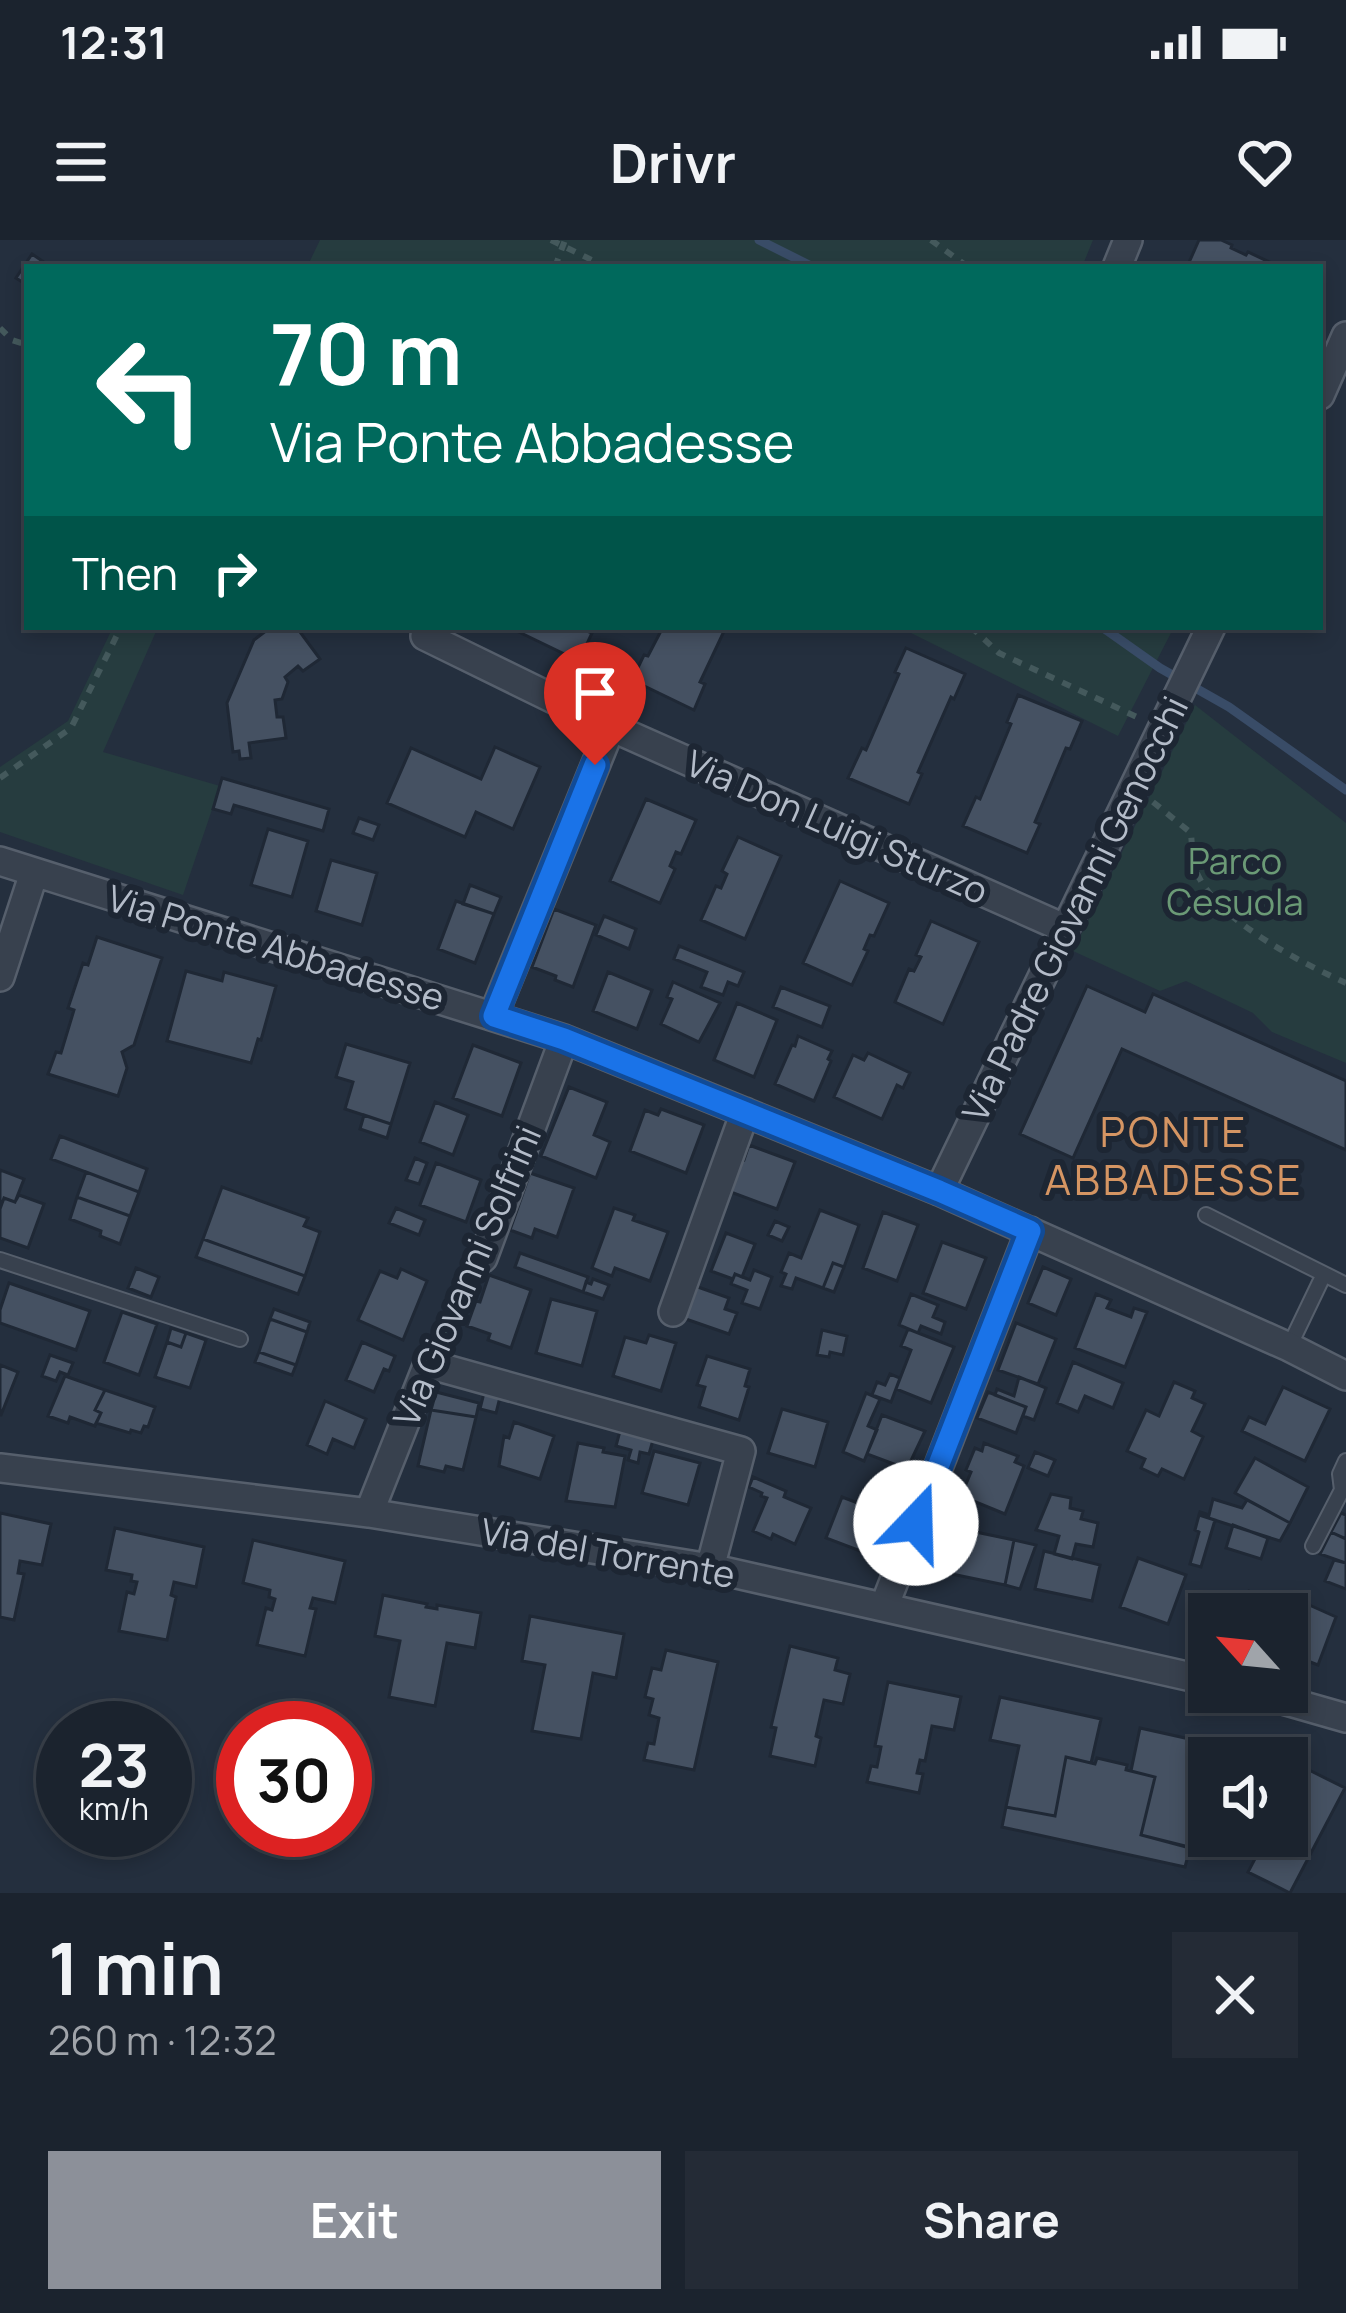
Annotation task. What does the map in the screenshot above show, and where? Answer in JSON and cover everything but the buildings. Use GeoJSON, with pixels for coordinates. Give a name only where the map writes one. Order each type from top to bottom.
{"type":"FeatureCollection","features":[{"type":"Feature","properties":{"kind":"street"},"geometry":{"type":"LineString","coordinates":[[1323,387],[1346,336]]}},
{"type":"Feature","properties":{"kind":"street","name":"Via Don Luigi Sturzo"},"geometry":{"type":"LineString","coordinates":[[428,630],[425,635],[611,727],[1064,928]]}},
{"type":"Feature","properties":{"kind":"street","name":"Via Padre Giovanni Genocchi"},"geometry":{"type":"LineString","coordinates":[[939,1191],[1210,630]]}},
{"type":"Feature","properties":{"kind":"street"},"geometry":{"type":"LineString","coordinates":[[494,1016],[611,727]]}},
{"type":"Feature","properties":{"kind":"street","name":"Via Ponte Abbadesse"},"geometry":{"type":"LineString","coordinates":[[0,862],[564,1039],[939,1191],[1346,1376]]}},
{"type":"Feature","properties":{"kind":"street"},"geometry":{"type":"LineString","coordinates":[[0,977],[34,874]]}},
{"type":"Feature","properties":{"kind":"street","name":"Via Giovanni Solfrini"},"geometry":{"type":"LineString","coordinates":[[483,1258],[564,1039]]}},
{"type":"Feature","properties":{"kind":"street"},"geometry":{"type":"LineString","coordinates":[[673,1312],[745,1112]]}},
{"type":"Feature","properties":{"kind":"street"},"geometry":{"type":"LineString","coordinates":[[884,1607],[1030,1231]]}},
{"type":"Feature","properties":{"kind":"street"},"geometry":{"type":"LineString","coordinates":[[428,1364],[741,1451],[710,1568]]}},
{"type":"Feature","properties":{"kind":"street","name":"Via Giovanni Solfrini"},"geometry":{"type":"LineString","coordinates":[[369,1513],[428,1364]]}},
{"type":"Feature","properties":{"kind":"street","name":"Via del Torrente"},"geometry":{"type":"LineString","coordinates":[[0,1468],[369,1513],[710,1568],[1188,1676]]}},
{"type":"Feature","properties":{"kind":"street"},"geometry":{"type":"LineString","coordinates":[[1308,1707],[1346,1718]]}},
{"type":"Feature","properties":{"kind":"lane"},"geometry":{"type":"LineString","coordinates":[[1206,1215],[1346,1285]]}},
{"type":"Feature","properties":{"kind":"lane"},"geometry":{"type":"LineString","coordinates":[[0,1260],[240,1339]]}},
{"type":"Feature","properties":{"kind":"lane"},"geometry":{"type":"LineString","coordinates":[[1289,1347],[1324,1274]]}},
{"type":"Feature","properties":{"kind":"lane"},"geometry":{"type":"LineString","coordinates":[[1313,1546],[1342,1490],[1340,1474],[1346,1461]]}},
{"type":"Feature","properties":{"kind":"path"},"geometry":{"type":"LineString","coordinates":[[551,240],[602,264]]}},
{"type":"Feature","properties":{"kind":"path"},"geometry":{"type":"LineString","coordinates":[[931,240],[964,264]]}},
{"type":"Feature","properties":{"kind":"path"},"geometry":{"type":"LineString","coordinates":[[0,778],[71,728],[120,630]]}},
{"type":"Feature","properties":{"kind":"path"},"geometry":{"type":"LineString","coordinates":[[974,630],[999,653],[1129,714],[1168,717]]}},
{"type":"Feature","properties":{"kind":"path"},"geometry":{"type":"LineString","coordinates":[[1137,783],[1150,800],[1191,833],[1195,870],[1218,904],[1295,960],[1346,983]]}},
{"type":"Feature","properties":{"kind":"path","name":"Via Giovanni Solfrini"},"geometry":{"type":"LineString","coordinates":[[428,1364],[483,1258]]}},
{"type":"Feature","properties":{"kind":"green space"},"geometry":{"type":"Polygon","coordinates":[[[320,240],[1093,240],[1083,264],[308,264],[320,240]]]}},
{"type":"Feature","properties":{"kind":"green space"},"geometry":{"type":"Polygon","coordinates":[[[112,630],[157,630],[103,752],[220,786],[183,895],[0,832],[0,767],[68,721],[112,630]]]}},
{"type":"Feature","properties":{"kind":"green space"},"geometry":{"type":"Polygon","coordinates":[[[905,630],[1172,630],[1118,736],[905,630]]]}},
{"type":"Feature","properties":{"kind":"green space","name":"Parco Cesuola"},"geometry":{"type":"Polygon","coordinates":[[[1195,705],[1346,823],[1346,1063],[1272,1032],[1253,1013],[1186,981],[1160,991],[1073,951],[1195,705]]]}},
{"type":"Feature","properties":{"kind":"waterway"},"geometry":{"type":"LineString","coordinates":[[759,240],[807,264]]}},
{"type":"Feature","properties":{"kind":"waterway"},"geometry":{"type":"LineString","coordinates":[[1106,630],[1160,668],[1229,707],[1346,790]]}},
{"type":"Feature","properties":{"kind":"district","name":"PONTE ABBADESSE"},"geometry":{"type":"Point","coordinates":[1174,1156]}},
{"type":"Feature","properties":{"kind":"route"},"geometry":{"type":"LineString","coordinates":[[595,765],[494,1016],[564,1039],[1030,1231],[916,1523]]}}]}
